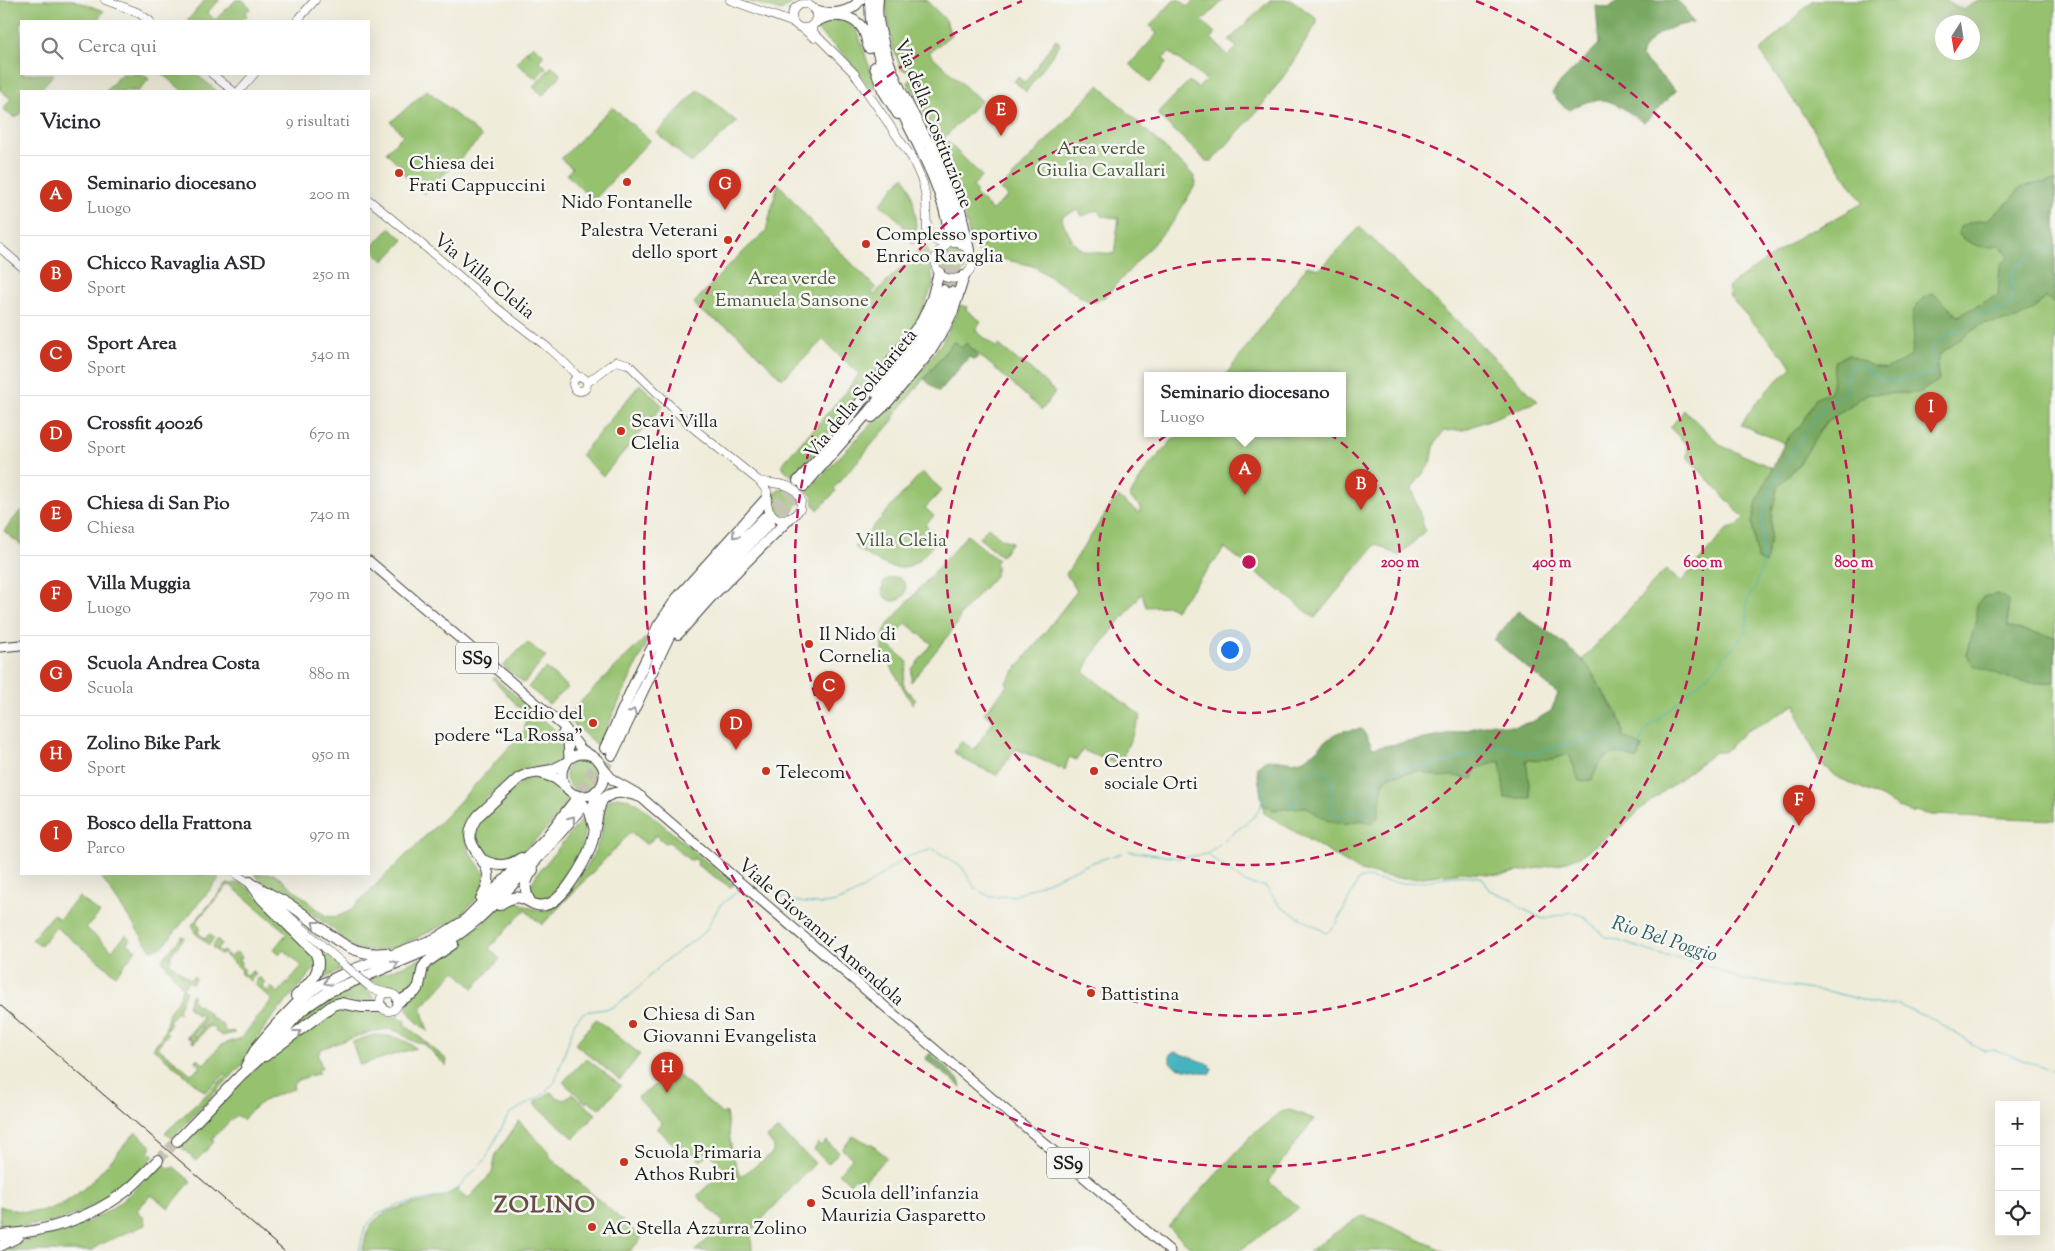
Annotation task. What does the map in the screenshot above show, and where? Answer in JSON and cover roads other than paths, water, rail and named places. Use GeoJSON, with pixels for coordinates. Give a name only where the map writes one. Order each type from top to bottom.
{"type":"FeatureCollection","features":[{"type":"Feature","properties":{"kind":"highway"},"geometry":{"type":"LineString","coordinates":[[815,10],[839,13],[852,8],[860,0]]}},
{"type":"Feature","properties":{"kind":"highway","name":"Via della Costituzione"},"geometry":{"type":"LineString","coordinates":[[870,0],[870,21],[882,69],[942,196],[953,230],[947,189],[930,147],[896,83],[884,50],[878,23],[878,0]]}},
{"type":"Feature","properties":{"kind":"highway"},"geometry":{"type":"LineString","coordinates":[[814,24],[830,16],[842,16],[855,21],[861,26],[866,35],[883,90],[915,140]]}},
{"type":"Feature","properties":{"kind":"highway"},"geometry":{"type":"LineString","coordinates":[[882,37],[890,60],[949,171],[956,191],[969,250]]}},
{"type":"Feature","properties":{"kind":"highway"},"geometry":{"type":"LineString","coordinates":[[830,445],[866,393],[909,341],[922,321],[932,299],[939,272]]}},
{"type":"Feature","properties":{"kind":"highway"},"geometry":{"type":"LineString","coordinates":[[853,430],[885,405],[930,352],[953,311],[964,276]]}},
{"type":"Feature","properties":{"kind":"highway","name":"Via della Solidarietà"},"geometry":{"type":"LineString","coordinates":[[947,291],[940,319],[926,343],[909,366],[853,430],[801,484],[830,445],[919,339],[947,291]]}},
{"type":"Feature","properties":{"kind":"highway"},"geometry":{"type":"LineString","coordinates":[[645,676],[658,626],[665,614],[677,598],[768,497]]}},
{"type":"Feature","properties":{"kind":"highway"},"geometry":{"type":"LineString","coordinates":[[645,676],[686,624],[789,519]]}},
{"type":"Feature","properties":{"kind":"highway"},"geometry":{"type":"LineString","coordinates":[[608,752],[645,676],[671,632],[700,595],[768,520]]}},
{"type":"Feature","properties":{"kind":"highway"},"geometry":{"type":"LineString","coordinates":[[464,921],[479,902],[489,883],[488,870],[470,841],[473,822],[482,811],[519,778],[528,774],[552,770],[567,761]]}},
{"type":"Feature","properties":{"kind":"highway"},"geometry":{"type":"LineString","coordinates":[[540,772],[555,778],[564,785]]}},
{"type":"Feature","properties":{"kind":"highway"},"geometry":{"type":"LineString","coordinates":[[592,817],[597,791]]}},
{"type":"Feature","properties":{"kind":"highway"},"geometry":{"type":"LineString","coordinates":[[177,1141],[258,1060],[302,1010],[328,992],[458,936],[511,898],[516,897],[541,906],[554,903],[580,867],[590,848],[602,800],[607,795],[618,792],[641,798]]}},
{"type":"Feature","properties":{"kind":"highway"},"geometry":{"type":"LineString","coordinates":[[530,901],[526,890],[528,877],[549,841],[576,802],[587,806],[592,817],[594,833]]}},
{"type":"Feature","properties":{"kind":"highway"},"geometry":{"type":"LineString","coordinates":[[483,860],[497,866],[513,863],[549,841]]}},
{"type":"Feature","properties":{"kind":"highway"},"geometry":{"type":"LineString","coordinates":[[257,1047],[302,998],[320,985],[352,970],[435,939],[464,921],[549,841]]}},
{"type":"Feature","properties":{"kind":"highway"},"geometry":{"type":"LineString","coordinates":[[398,1002],[415,992],[419,986],[423,967],[427,962],[460,939],[549,841]]}},
{"type":"Feature","properties":{"kind":"highway"},"geometry":{"type":"LineString","coordinates":[[240,876],[293,907],[343,945],[357,952],[374,954],[407,949]]}},
{"type":"Feature","properties":{"kind":"highway"},"geometry":{"type":"LineString","coordinates":[[240,876],[315,952],[319,959],[319,968],[315,977],[272,1022],[242,1074]]}},
{"type":"Feature","properties":{"kind":"highway"},"geometry":{"type":"LineString","coordinates":[[258,1060],[288,1040],[333,1005],[340,1003],[362,1007],[381,1004]]}},
{"type":"Feature","properties":{"kind":"highway"},"geometry":{"type":"LineString","coordinates":[[0,1246],[26,1233],[84,1217],[126,1191],[158,1160]]}},
{"type":"Feature","properties":{"kind":"highway"},"geometry":{"type":"LineString","coordinates":[[0,1235],[26,1233]]}},
{"type":"Feature","properties":{"kind":"main road","name":"SS9"},"geometry":{"type":"LineString","coordinates":[[370,562],[564,727],[581,749],[592,756],[603,768]]}},
{"type":"Feature","properties":{"kind":"main road","name":"SS9"},"geometry":{"type":"LineString","coordinates":[[370,569],[560,730],[568,741],[567,761],[562,772],[564,785]]}},
{"type":"Feature","properties":{"kind":"main road"},"geometry":{"type":"LineString","coordinates":[[0,647],[20,645]]}},
{"type":"Feature","properties":{"kind":"main road"},"geometry":{"type":"LineString","coordinates":[[567,761],[580,754],[592,756]]}},
{"type":"Feature","properties":{"kind":"main road"},"geometry":{"type":"LineString","coordinates":[[597,791],[604,777],[603,768]]}},
{"type":"Feature","properties":{"kind":"main road","name":"Viale Giovanni Amendola"},"geometry":{"type":"LineString","coordinates":[[603,768],[613,780],[630,789],[641,798],[1170,1251]]}},
{"type":"Feature","properties":{"kind":"main road"},"geometry":{"type":"LineString","coordinates":[[564,785],[576,802],[597,791],[616,787],[630,789]]}},
{"type":"Feature","properties":{"kind":"street"},"geometry":{"type":"LineString","coordinates":[[104,0],[137,12],[149,20]]}},
{"type":"Feature","properties":{"kind":"street"},"geometry":{"type":"LineString","coordinates":[[299,20],[315,0]]}},
{"type":"Feature","properties":{"kind":"street"},"geometry":{"type":"LineString","coordinates":[[730,0],[794,23],[819,42],[852,76],[915,170],[919,186],[923,233],[932,248],[939,272],[951,279],[964,276],[972,264],[969,250],[962,244],[934,241],[927,232],[926,199],[923,183],[912,158],[859,80],[837,54],[814,33],[814,24],[817,16],[815,10],[811,5],[804,4],[788,13],[771,14]]}},
{"type":"Feature","properties":{"kind":"street"},"geometry":{"type":"LineString","coordinates":[[794,9],[792,16],[794,23]]}},
{"type":"Feature","properties":{"kind":"street"},"geometry":{"type":"LineString","coordinates":[[802,28],[814,24]]}},
{"type":"Feature","properties":{"kind":"street"},"geometry":{"type":"LineString","coordinates":[[213,75],[232,90]]}},
{"type":"Feature","properties":{"kind":"street"},"geometry":{"type":"LineString","coordinates":[[240,90],[253,75]]}},
{"type":"Feature","properties":{"kind":"street","name":"Via Villa Clelia"},"geometry":{"type":"LineString","coordinates":[[370,201],[479,293],[535,337],[569,366],[578,377],[585,378],[588,382]]}},
{"type":"Feature","properties":{"kind":"street"},"geometry":{"type":"LineString","coordinates":[[935,257],[940,248],[948,243]]}},
{"type":"Feature","properties":{"kind":"street"},"geometry":{"type":"LineString","coordinates":[[0,248],[20,265]]}},
{"type":"Feature","properties":{"kind":"street","name":"Via Villa Clelia"},"geometry":{"type":"LineString","coordinates":[[578,377],[573,383],[574,388],[577,391],[584,390],[588,382],[616,362],[628,364],[692,427],[759,481],[767,492],[767,507],[772,515],[780,519],[789,519],[800,510],[801,500],[796,490],[787,485],[759,481]]}},
{"type":"Feature","properties":{"kind":"street"},"geometry":{"type":"LineString","coordinates":[[768,497],[773,489],[781,485]]}},
{"type":"Feature","properties":{"kind":"street"},"geometry":{"type":"LineString","coordinates":[[240,876],[371,988],[386,1010],[396,1007],[398,1002],[394,994],[371,988]]}},
{"type":"Feature","properties":{"kind":"street"},"geometry":{"type":"LineString","coordinates":[[381,1004],[383,995],[388,993]]}},
{"type":"Feature","properties":{"kind":"water"},"geometry":{"type":"Polygon","coordinates":[[[1175,1052],[1209,1064],[1212,1069],[1211,1074],[1176,1067],[1170,1063],[1170,1054],[1175,1052]]]}},
{"type":"Feature","properties":{"kind":"waterway"},"geometry":{"type":"LineString","coordinates":[[1129,851],[1178,858],[1207,854],[1256,815],[1262,802],[1263,775],[1273,766],[1285,776],[1288,785],[1288,800],[1291,805],[1295,806],[1303,777],[1321,769],[1334,783],[1331,805],[1337,817],[1355,811],[1366,814],[1371,810],[1380,777],[1405,768],[1448,762],[1500,745],[1528,754],[1601,736],[1622,752],[1630,755],[1637,751],[1645,731],[1713,670],[1745,633],[1748,600],[1760,575],[1763,549],[1763,515],[1771,490],[1788,459],[1816,417],[1827,404],[1848,390],[1846,374],[1852,366],[1860,366],[1884,381],[1895,381],[1931,374],[1935,369],[1931,351],[1939,340],[1958,330],[1982,313],[2011,307],[2013,304],[2011,278],[2013,272],[2031,254],[2043,247],[2055,248]]}},
{"type":"Feature","properties":{"kind":"waterway"},"geometry":{"type":"LineString","coordinates":[[764,886],[791,900],[817,904],[829,903],[852,895],[907,857],[933,849],[962,867],[975,888],[990,897],[1014,896],[1093,862],[1122,853]]}},
{"type":"Feature","properties":{"kind":"waterway","name":"Rio Bel Poggio"},"geometry":{"type":"LineString","coordinates":[[1208,855],[1244,882],[1265,886],[1281,907],[1327,933],[1337,923],[1359,879],[1367,878],[1396,883],[1411,883],[1453,876],[1473,876],[1483,878],[1489,890],[1512,899],[1521,908],[1543,919],[1572,912],[1583,916],[1604,936],[1664,956],[1686,959],[1743,980],[1832,992],[1880,1005],[1896,1004],[1934,1020],[1984,1051],[1996,1050],[2055,1072]]}},
{"type":"Feature","properties":{"kind":"waterway"},"geometry":{"type":"LineString","coordinates":[[359,1251],[365,1227],[376,1215],[399,1205],[446,1195],[458,1188],[485,1160],[509,1114],[542,1095],[555,1082],[575,1022],[584,1012],[611,1008],[632,994],[664,962],[705,932],[720,905],[736,893]]}},
{"type":"Feature","properties":{"kind":"tunnel"},"geometry":{"type":"LineString","coordinates":[[951,292],[957,261],[957,229]]}},
{"type":"Feature","properties":{"kind":"tunnel"},"geometry":{"type":"LineString","coordinates":[[943,290],[949,262],[949,234]]}},
{"type":"Feature","properties":{"kind":"tunnel"},"geometry":{"type":"LineString","coordinates":[[765,517],[798,481]]}},
{"type":"Feature","properties":{"kind":"tunnel"},"geometry":{"type":"LineString","coordinates":[[770,523],[804,487]]}},
{"type":"Feature","properties":{"kind":"tunnel"},"geometry":{"type":"LineString","coordinates":[[573,803],[605,748]]}},
{"type":"Feature","properties":{"kind":"tunnel"},"geometry":{"type":"LineString","coordinates":[[580,809],[597,784],[612,755]]}},
{"type":"Feature","properties":{"kind":"tunnel"},"geometry":{"type":"LineString","coordinates":[[158,1160],[177,1141]]}},
{"type":"Feature","properties":{"kind":"railway"},"geometry":{"type":"LineString","coordinates":[[0,1005],[284,1251]]}},
{"type":"Feature","properties":{"kind":"place","name":"Chiesa di San Pio"},"geometry":{"type":"Point","coordinates":[1001,136]}},
{"type":"Feature","properties":{"kind":"place","name":"Chiesa dei Frati Cappuccini"},"geometry":{"type":"Point","coordinates":[399,173]}},
{"type":"Feature","properties":{"kind":"place","name":"Nido Fontanelle"},"geometry":{"type":"Point","coordinates":[627,182]}},
{"type":"Feature","properties":{"kind":"place","name":"Scuola Andrea Costa"},"geometry":{"type":"Point","coordinates":[725,210]}},
{"type":"Feature","properties":{"kind":"place","name":"Palestra Veterani dello sport"},"geometry":{"type":"Point","coordinates":[728,240]}},
{"type":"Feature","properties":{"kind":"place","name":"Complesso sportivo Enrico Ravaglia"},"geometry":{"type":"Point","coordinates":[866,244]}},
{"type":"Feature","properties":{"kind":"place","name":"Scavi Villa Clelia"},"geometry":{"type":"Point","coordinates":[621,431]}},
{"type":"Feature","properties":{"kind":"place","name":"Bosco della Frattona"},"geometry":{"type":"Point","coordinates":[1931,433]}},
{"type":"Feature","properties":{"kind":"place","name":"Seminario diocesano"},"geometry":{"type":"Point","coordinates":[1245,495]}},
{"type":"Feature","properties":{"kind":"place","name":"Chicco Ravaglia ASD"},"geometry":{"type":"Point","coordinates":[1361,510]}},
{"type":"Feature","properties":{"kind":"place","name":"Il Nido di Cornelia"},"geometry":{"type":"Point","coordinates":[809,644]}},
{"type":"Feature","properties":{"kind":"place","name":"Sport Area"},"geometry":{"type":"Point","coordinates":[829,712]}},
{"type":"Feature","properties":{"kind":"place","name":"Eccidio del podere “La Rossa”"},"geometry":{"type":"Point","coordinates":[593,723]}},
{"type":"Feature","properties":{"kind":"place","name":"Crossfit 40026"},"geometry":{"type":"Point","coordinates":[736,750]}},
{"type":"Feature","properties":{"kind":"place","name":"Telecom"},"geometry":{"type":"Point","coordinates":[766,771]}},
{"type":"Feature","properties":{"kind":"place","name":"Centro sociale Orti"},"geometry":{"type":"Point","coordinates":[1094,771]}},
{"type":"Feature","properties":{"kind":"place","name":"Villa Muggia"},"geometry":{"type":"Point","coordinates":[1799,826]}},
{"type":"Feature","properties":{"kind":"place","name":"Battistina"},"geometry":{"type":"Point","coordinates":[1091,993]}},
{"type":"Feature","properties":{"kind":"place","name":"Chiesa di San Giovanni Evangelista"},"geometry":{"type":"Point","coordinates":[633,1024]}},
{"type":"Feature","properties":{"kind":"place","name":"Zolino Bike Park"},"geometry":{"type":"Point","coordinates":[667,1093]}},
{"type":"Feature","properties":{"kind":"place","name":"Scuola Primaria Athos Rubri"},"geometry":{"type":"Point","coordinates":[624,1162]}},
{"type":"Feature","properties":{"kind":"place","name":"Scuola dell'infanzia Maurizia Gasparetto"},"geometry":{"type":"Point","coordinates":[811,1203]}},
{"type":"Feature","properties":{"kind":"place","name":"AC Stella Azzurra Zolino"},"geometry":{"type":"Point","coordinates":[592,1227]}},
{"type":"Feature","properties":{"kind":"district","name":"ZOLINO"},"geometry":{"type":"Point","coordinates":[545,1204]}},
{"type":"Feature","properties":{"kind":"park label","name":"Area verde Giulia Cavallari"},"geometry":{"type":"Point","coordinates":[1101,158]}},
{"type":"Feature","properties":{"kind":"park label","name":"Area verde Emanuela Sansone"},"geometry":{"type":"Point","coordinates":[792,288]}},
{"type":"Feature","properties":{"kind":"park label","name":"Villa Clelia"},"geometry":{"type":"Point","coordinates":[901,539]}}]}
